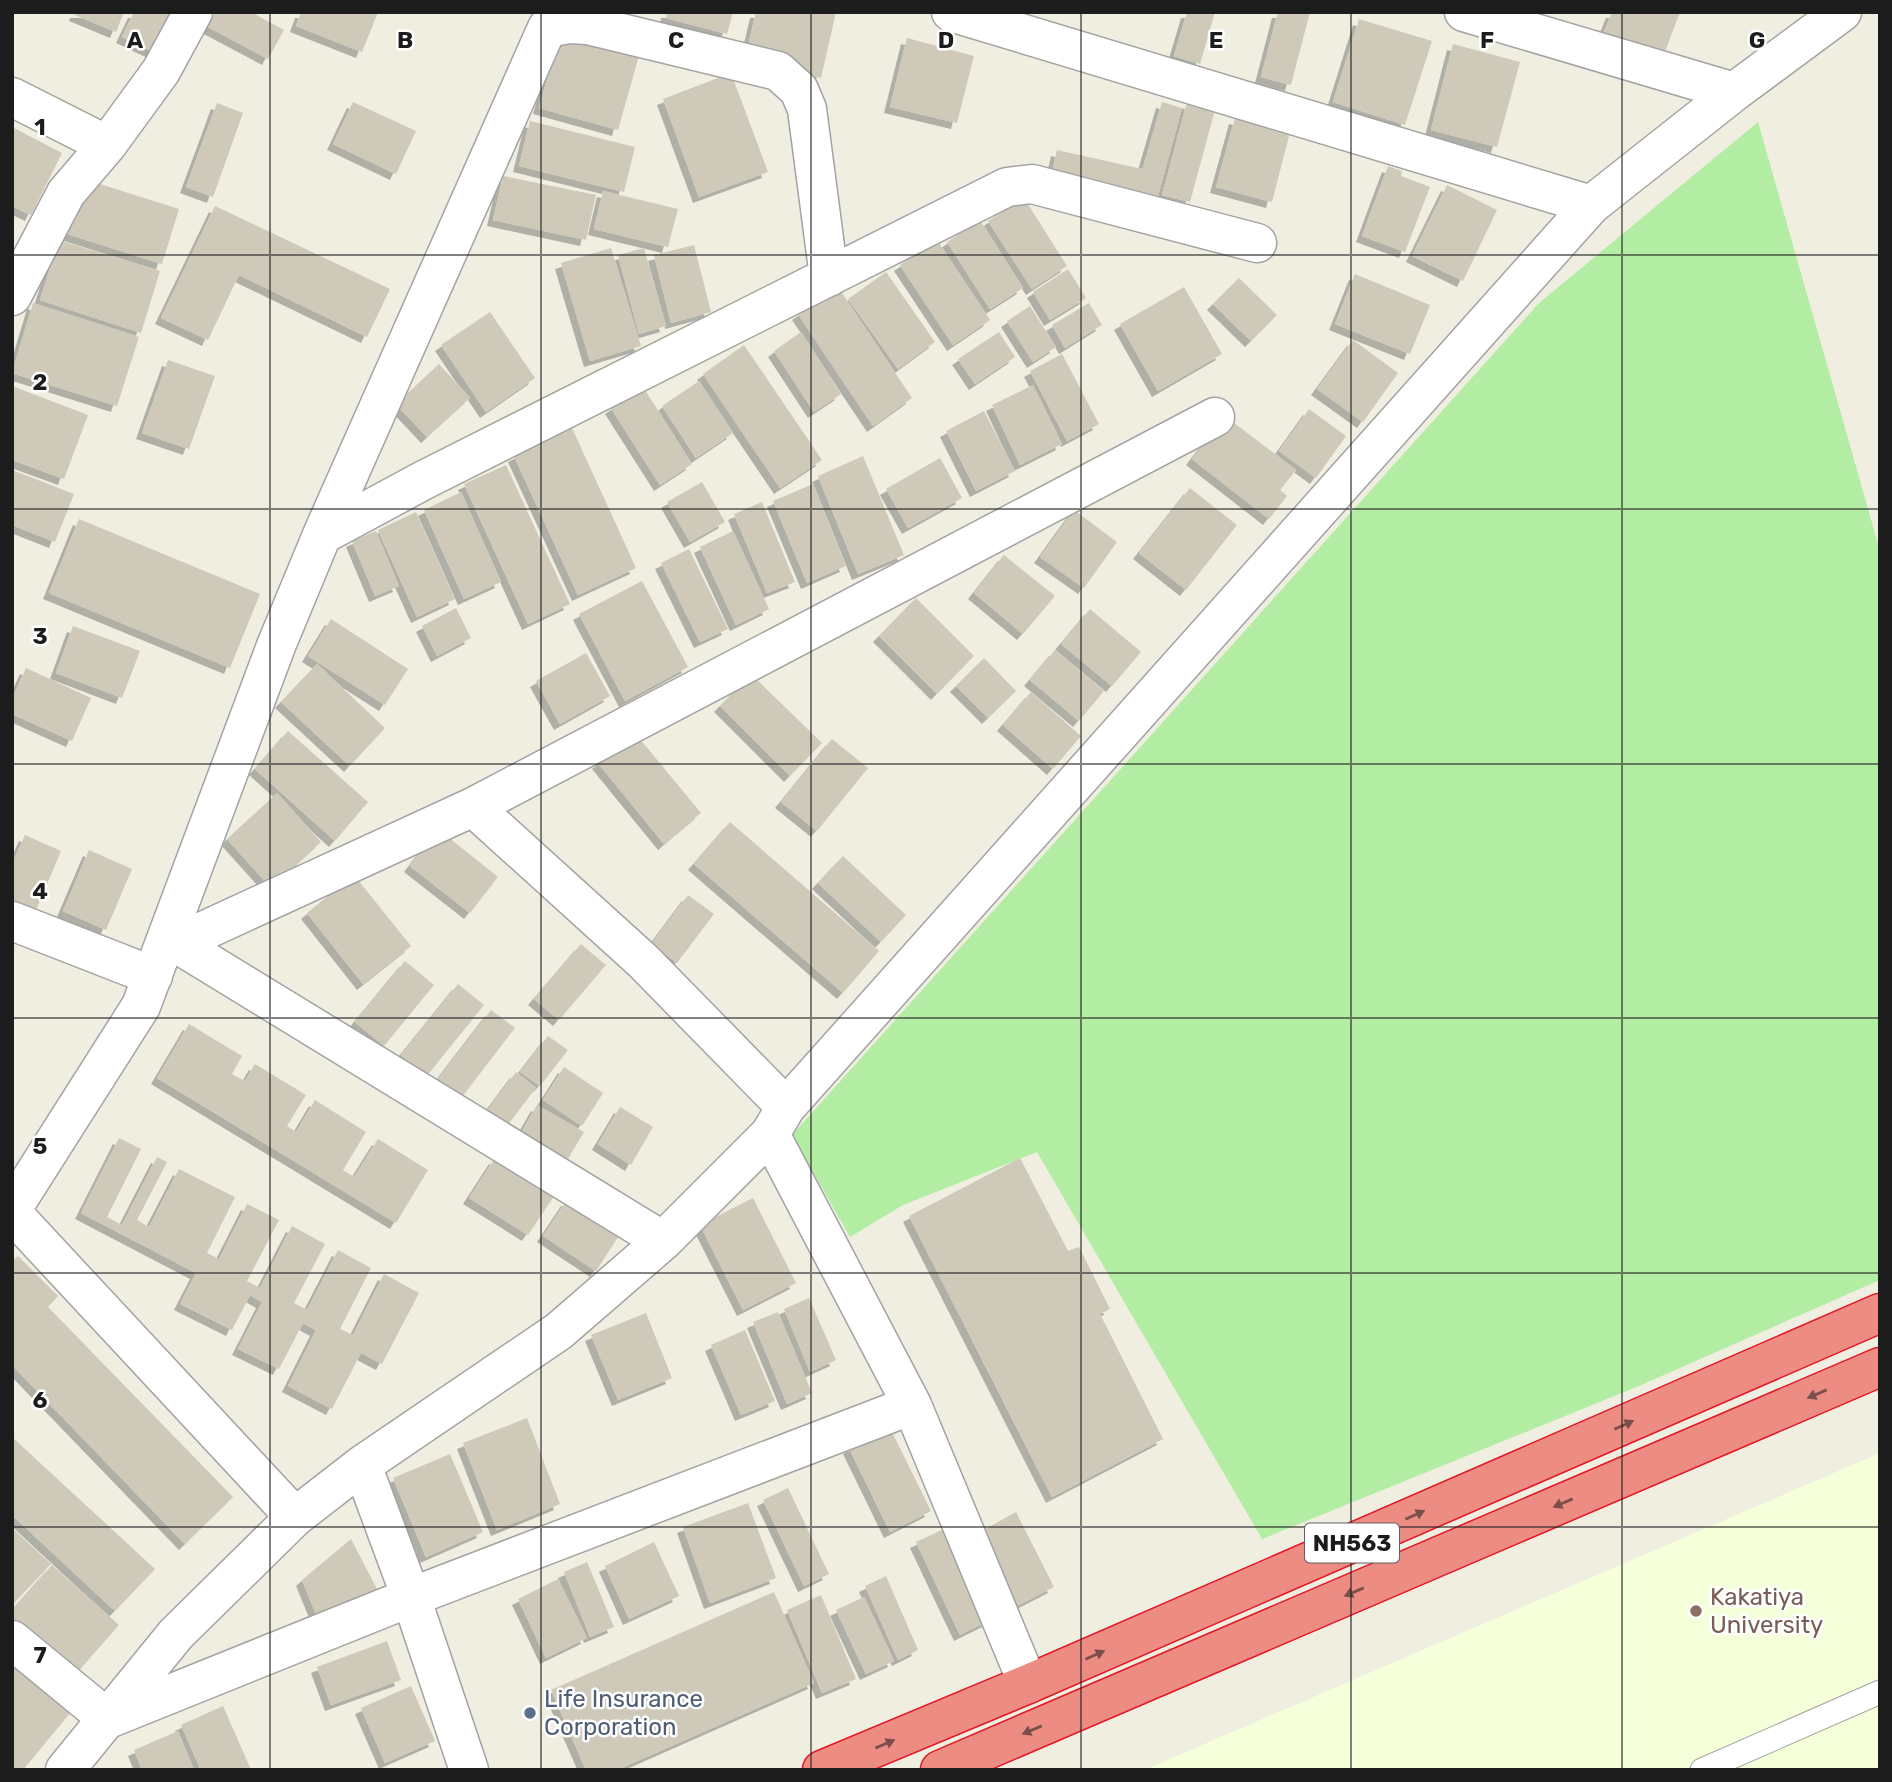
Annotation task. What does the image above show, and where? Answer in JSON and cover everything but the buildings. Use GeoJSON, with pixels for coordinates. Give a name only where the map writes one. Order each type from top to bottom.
{"type":"FeatureCollection","features":[{"type":"Feature","properties":{"kind":"highway","name":"NH563"},"geometry":{"type":"LineString","coordinates":[[822,1770],[1028,1684],[1880,1313]]}},
{"type":"Feature","properties":{"kind":"highway","name":"NH563"},"geometry":{"type":"LineString","coordinates":[[940,1770],[1880,1367]]}},
{"type":"Feature","properties":{"kind":"street"},"geometry":{"type":"LineString","coordinates":[[12,296],[66,193],[107,145],[161,71],[193,12]]}},
{"type":"Feature","properties":{"kind":"street"},"geometry":{"type":"LineString","coordinates":[[951,12],[1591,205]]}},
{"type":"Feature","properties":{"kind":"street"},"geometry":{"type":"LineString","coordinates":[[1464,12],[1734,92]]}},
{"type":"Feature","properties":{"kind":"street"},"geometry":{"type":"LineString","coordinates":[[65,1770],[176,1634],[295,1517],[362,1465],[559,1331],[663,1241],[778,1121],[1591,205],[1734,92],[1842,12]]}},
{"type":"Feature","properties":{"kind":"street"},"geometry":{"type":"LineString","coordinates":[[295,1517],[12,1211],[141,1006],[164,956],[322,535],[531,70],[547,28],[569,24],[588,25],[778,71],[799,89],[807,109],[829,277]]}},
{"type":"Feature","properties":{"kind":"street"},"geometry":{"type":"LineString","coordinates":[[12,97],[107,145]]}},
{"type":"Feature","properties":{"kind":"street"},"geometry":{"type":"LineString","coordinates":[[322,535],[424,480],[1007,187],[1032,184],[1256,243]]}},
{"type":"Feature","properties":{"kind":"street"},"geometry":{"type":"LineString","coordinates":[[164,956],[473,807],[1215,417]]}},
{"type":"Feature","properties":{"kind":"street"},"geometry":{"type":"LineString","coordinates":[[473,807],[643,961],[778,1121],[912,1405],[1028,1684]]}},
{"type":"Feature","properties":{"kind":"street"},"geometry":{"type":"LineString","coordinates":[[12,920],[164,956],[663,1241]]}},
{"type":"Feature","properties":{"kind":"street"},"geometry":{"type":"LineString","coordinates":[[108,1719],[411,1597],[912,1405]]}},
{"type":"Feature","properties":{"kind":"street"},"geometry":{"type":"LineString","coordinates":[[362,1465],[411,1597],[469,1770]]}},
{"type":"Feature","properties":{"kind":"street"},"geometry":{"type":"LineString","coordinates":[[12,1640],[108,1719]]}},
{"type":"Feature","properties":{"kind":"lane"},"geometry":{"type":"LineString","coordinates":[[1702,1770],[1880,1692]]}},
{"type":"Feature","properties":{"kind":"shaded area","name":"Kakatiya University"},"geometry":{"type":"Polygon","coordinates":[[[1880,1453],[1880,1770],[1144,1770],[1880,1453]]]}},
{"type":"Feature","properties":{"kind":"green space"},"geometry":{"type":"Polygon","coordinates":[[[1758,122],[1880,551],[1880,1280],[1639,1386],[1262,1539],[1037,1152],[903,1205],[850,1237],[792,1135],[1539,303],[1758,122]]]}},
{"type":"Feature","properties":{"kind":"place","name":"Kakatiya University"},"geometry":{"type":"Point","coordinates":[1696,1611]}},
{"type":"Feature","properties":{"kind":"place","name":"Life Insurance Corporation"},"geometry":{"type":"Point","coordinates":[530,1713]}}]}
